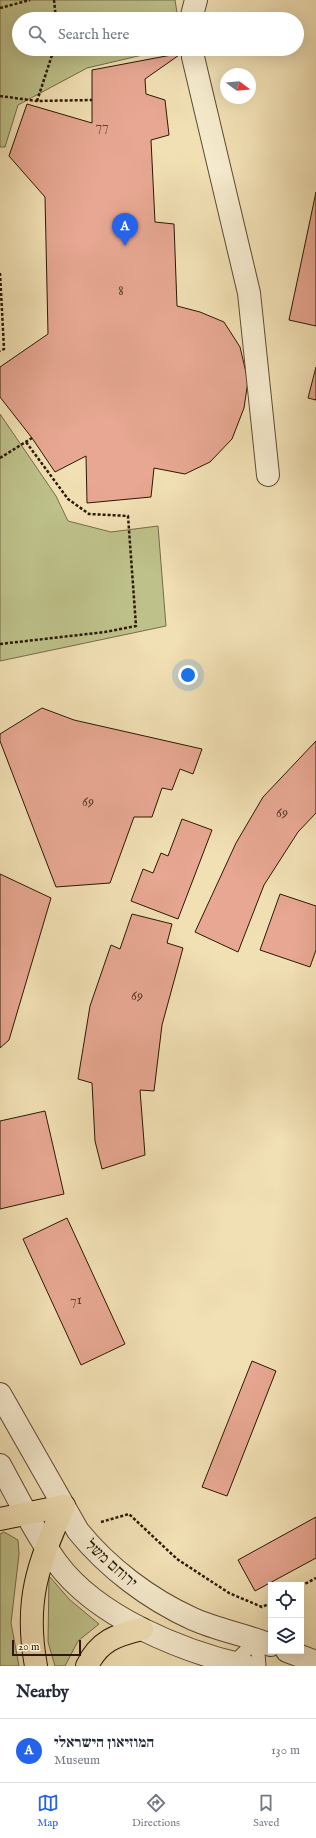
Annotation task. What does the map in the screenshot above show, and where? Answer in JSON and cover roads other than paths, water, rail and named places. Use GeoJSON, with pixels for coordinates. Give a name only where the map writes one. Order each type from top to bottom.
{"type":"FeatureCollection","features":[{"type":"Feature","properties":{"kind":"highway"},"geometry":{"type":"LineString","coordinates":[[0,1519],[64,1506]]}},
{"type":"Feature","properties":{"kind":"highway"},"geometry":{"type":"LineString","coordinates":[[36,1666],[30,1625],[33,1595],[46,1546],[64,1506]]}},
{"type":"Feature","properties":{"kind":"highway"},"geometry":{"type":"LineString","coordinates":[[87,1666],[92,1656],[101,1645],[119,1634],[142,1629]]}},
{"type":"Feature","properties":{"kind":"street"},"geometry":{"type":"LineString","coordinates":[[193,12],[196,0]]}},
{"type":"Feature","properties":{"kind":"street"},"geometry":{"type":"LineString","coordinates":[[193,56],[249,293],[268,475]]}},
{"type":"Feature","properties":{"kind":"street","name":"ירוחם משל"},"geometry":{"type":"LineString","coordinates":[[0,1394],[78,1531],[91,1547],[116,1570],[150,1596],[194,1619],[264,1642]]}},
{"type":"Feature","properties":{"kind":"street"},"geometry":{"type":"LineString","coordinates":[[0,1465],[26,1513],[57,1563],[91,1599],[142,1629],[170,1642],[236,1665]]}},
{"type":"Feature","properties":{"kind":"street"},"geometry":{"type":"LineString","coordinates":[[296,1654],[316,1662]]}},
{"type":"Feature","properties":{"kind":"lane"},"geometry":{"type":"LineString","coordinates":[[236,1665],[264,1642]]}},
{"type":"Feature","properties":{"kind":"lane"},"geometry":{"type":"LineString","coordinates":[[259,1666],[264,1642]]}},
{"type":"Feature","properties":{"kind":"place","name":"המוזיאון הישראלי"},"geometry":{"type":"Point","coordinates":[125,246]}}]}
